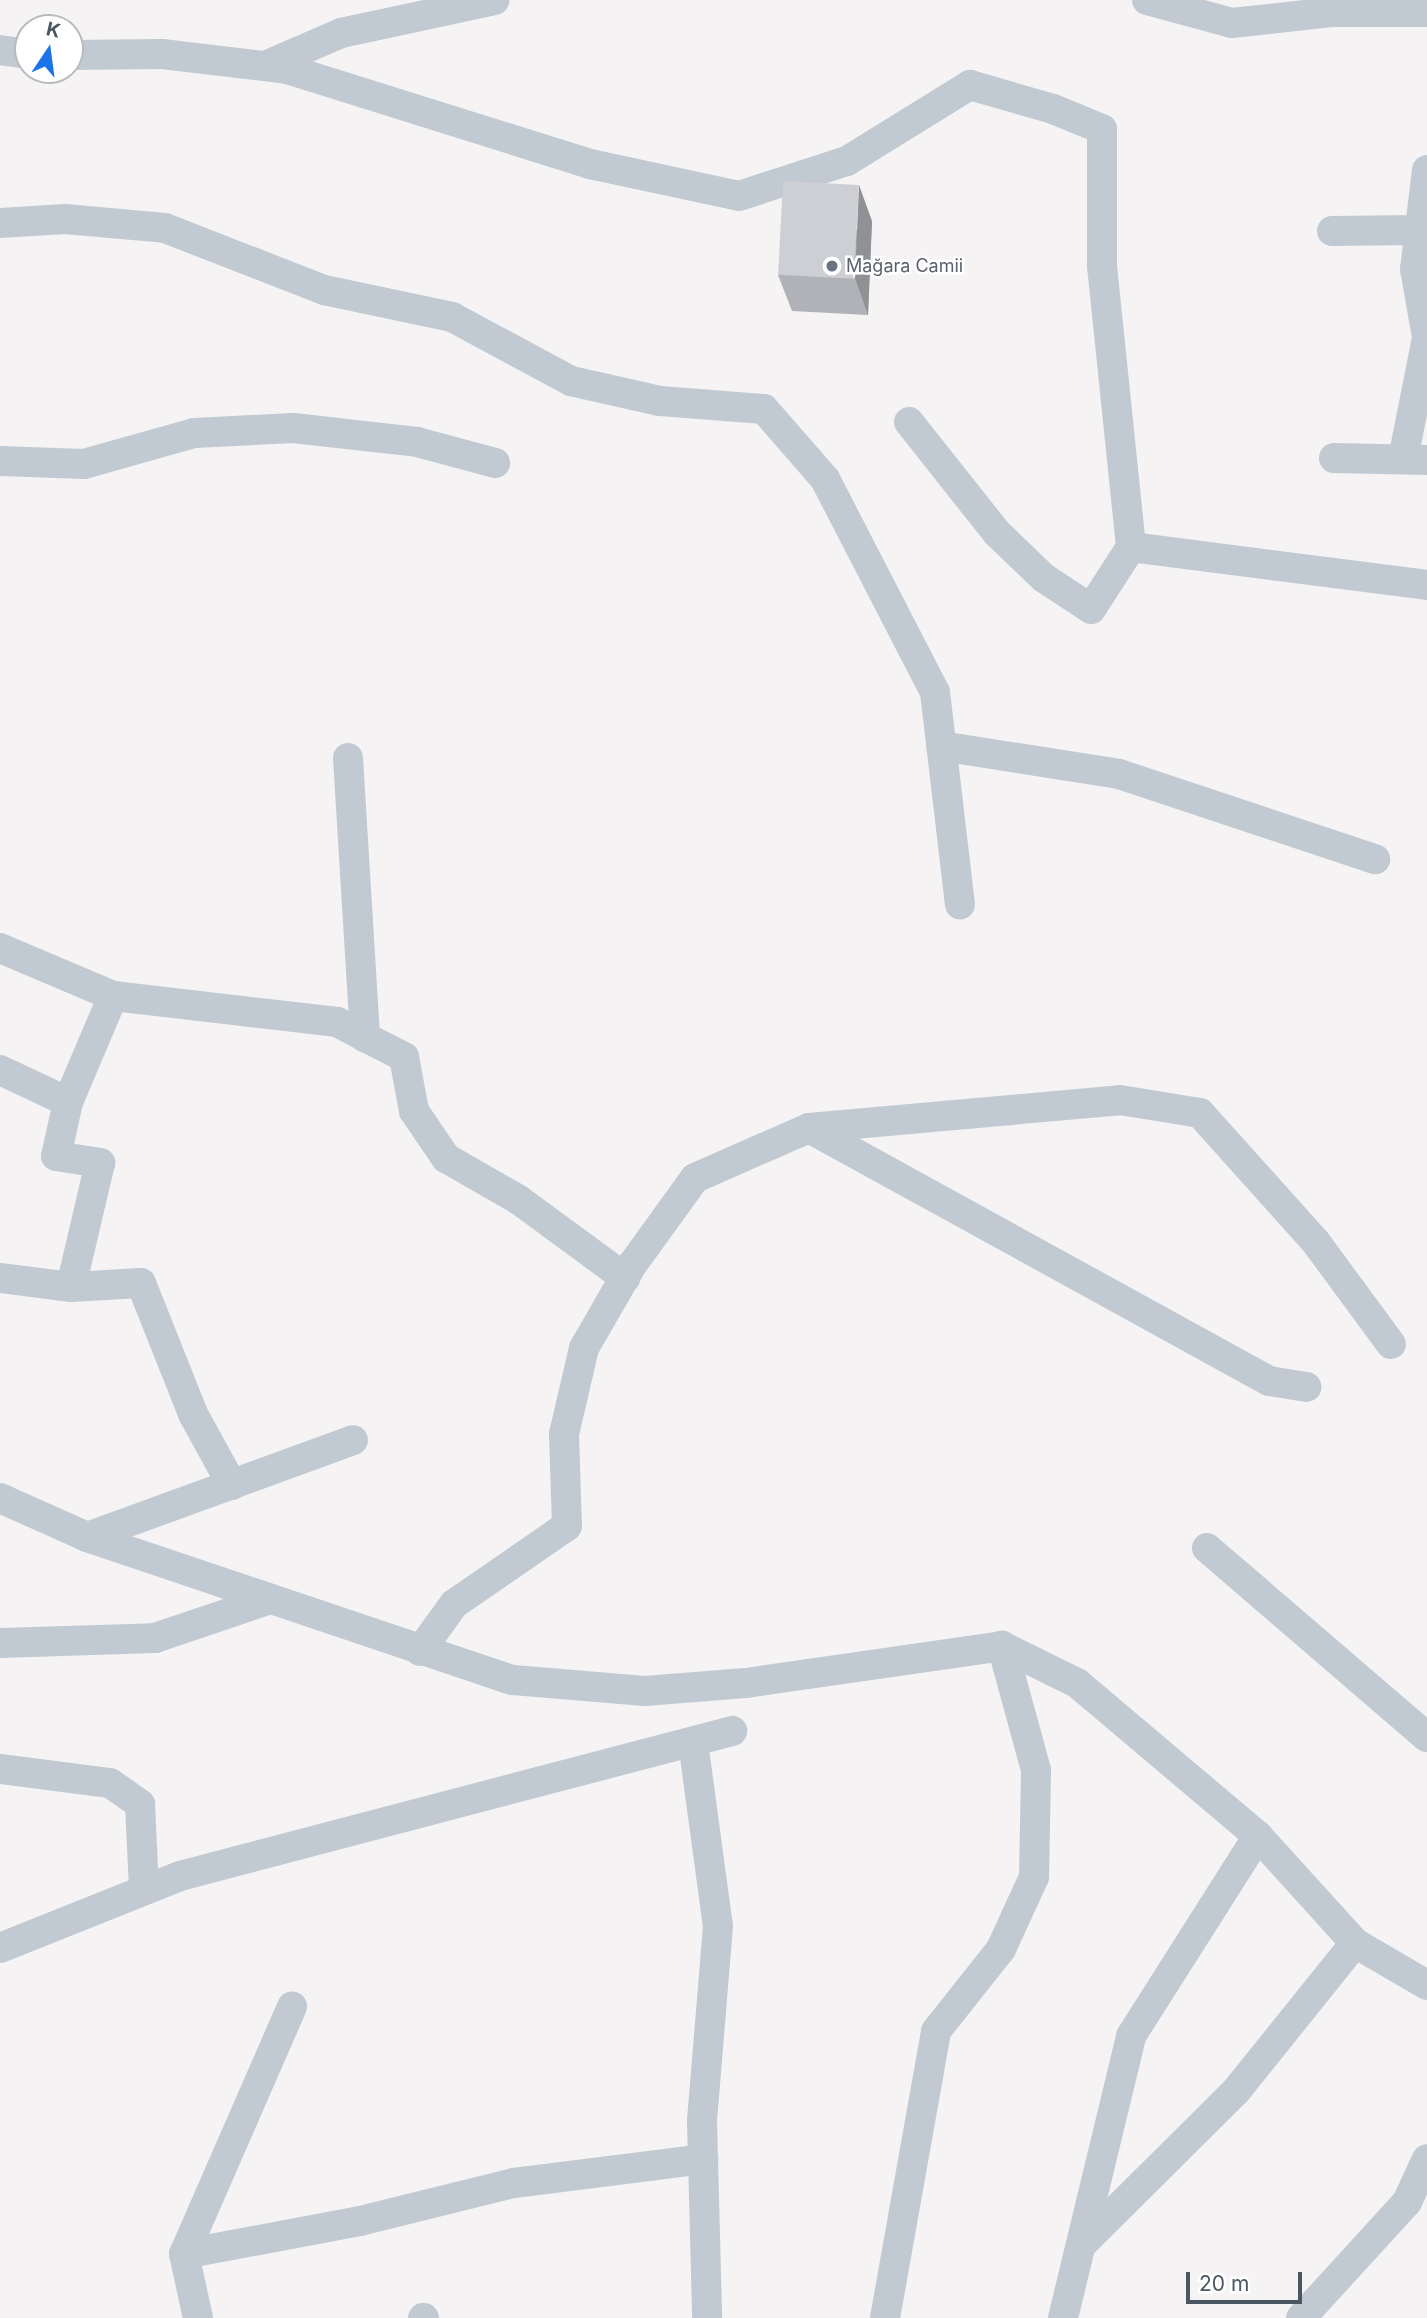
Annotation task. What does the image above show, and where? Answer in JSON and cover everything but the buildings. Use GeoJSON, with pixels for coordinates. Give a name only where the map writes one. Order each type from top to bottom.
{"type":"FeatureCollection","features":[{"type":"Feature","properties":{"kind":"street"},"geometry":{"type":"LineString","coordinates":[[265,66],[341,33],[495,0]]}},
{"type":"Feature","properties":{"kind":"street"},"geometry":{"type":"LineString","coordinates":[[1147,0],[1232,23],[1331,12],[1427,12]]}},
{"type":"Feature","properties":{"kind":"street"},"geometry":{"type":"LineString","coordinates":[[84,55],[162,54],[265,66],[434,111],[590,164],[739,196],[847,161],[970,85],[1102,129],[1102,265],[1131,547],[1091,609],[1044,578],[997,533],[909,422]]}},
{"type":"Feature","properties":{"kind":"street"},"geometry":{"type":"LineString","coordinates":[[1334,458],[1415,460],[1427,337],[1415,270],[1423,233],[1427,170]]}},
{"type":"Feature","properties":{"kind":"street"},"geometry":{"type":"LineString","coordinates":[[0,223],[65,219],[165,228],[324,290],[452,317],[571,381],[660,401],[764,409],[825,479],[935,692],[960,905]]}},
{"type":"Feature","properties":{"kind":"street"},"geometry":{"type":"LineString","coordinates":[[1332,230],[1423,233]]}},
{"type":"Feature","properties":{"kind":"street"},"geometry":{"type":"LineString","coordinates":[[0,461],[84,464],[194,433],[293,428],[417,442],[495,463]]}},
{"type":"Feature","properties":{"kind":"street"},"geometry":{"type":"LineString","coordinates":[[1131,547],[1427,584]]}},
{"type":"Feature","properties":{"kind":"street"},"geometry":{"type":"LineString","coordinates":[[941,746],[1119,774],[1375,859]]}},
{"type":"Feature","properties":{"kind":"street"},"geometry":{"type":"LineString","coordinates":[[348,758],[365,1037]]}},
{"type":"Feature","properties":{"kind":"street"},"geometry":{"type":"LineString","coordinates":[[0,948],[113,996],[337,1022],[404,1058],[414,1111],[446,1158],[519,1200],[625,1278]]}},
{"type":"Feature","properties":{"kind":"street"},"geometry":{"type":"LineString","coordinates":[[71,1287],[100,1163],[56,1156],[68,1102],[113,996]]}},
{"type":"Feature","properties":{"kind":"street"},"geometry":{"type":"LineString","coordinates":[[0,1070],[68,1102]]}},
{"type":"Feature","properties":{"kind":"street"},"geometry":{"type":"LineString","coordinates":[[420,1651],[454,1604],[567,1527],[564,1434],[584,1348],[625,1278],[695,1178],[808,1128],[1120,1100],[1200,1113],[1315,1241],[1391,1344]]}},
{"type":"Feature","properties":{"kind":"street"},"geometry":{"type":"LineString","coordinates":[[808,1128],[1269,1381],[1307,1387]]}},
{"type":"Feature","properties":{"kind":"street"},"geometry":{"type":"LineString","coordinates":[[0,1278],[71,1287],[141,1283],[193,1414],[232,1485]]}},
{"type":"Feature","properties":{"kind":"street"},"geometry":{"type":"LineString","coordinates":[[88,1537],[353,1440]]}},
{"type":"Feature","properties":{"kind":"street"},"geometry":{"type":"LineString","coordinates":[[0,1498],[88,1537],[267,1600],[513,1680],[645,1691],[746,1683],[1002,1646],[1077,1683],[1258,1836],[1355,1943],[1427,1985]]}},
{"type":"Feature","properties":{"kind":"street"},"geometry":{"type":"LineString","coordinates":[[1208,1548],[1427,1737]]}},
{"type":"Feature","properties":{"kind":"street"},"geometry":{"type":"LineString","coordinates":[[0,1643],[155,1638],[267,1600]]}},
{"type":"Feature","properties":{"kind":"street"},"geometry":{"type":"LineString","coordinates":[[886,2318],[936,2031],[1001,1949],[1034,1877],[1036,1770],[1002,1646]]}},
{"type":"Feature","properties":{"kind":"street"},"geometry":{"type":"LineString","coordinates":[[0,1948],[144,1890],[732,1731]]}},
{"type":"Feature","properties":{"kind":"street"},"geometry":{"type":"LineString","coordinates":[[693,1742],[718,1926],[703,2159],[707,2318]]}},
{"type":"Feature","properties":{"kind":"street"},"geometry":{"type":"LineString","coordinates":[[0,1769],[110,1783],[140,1804],[144,1890]]}},
{"type":"Feature","properties":{"kind":"street"},"geometry":{"type":"LineString","coordinates":[[1063,2318],[1132,2036],[1258,1836]]}},
{"type":"Feature","properties":{"kind":"street"},"geometry":{"type":"LineString","coordinates":[[1080,2246],[1236,2091],[1355,1943]]}},
{"type":"Feature","properties":{"kind":"street"},"geometry":{"type":"LineString","coordinates":[[198,2318],[184,2254],[292,2007]]}},
{"type":"Feature","properties":{"kind":"street"},"geometry":{"type":"LineString","coordinates":[[184,2254],[514,2183],[703,2159]]}},
{"type":"Feature","properties":{"kind":"street"},"geometry":{"type":"LineString","coordinates":[[1301,2318],[1407,2202],[1427,2159]]}},
{"type":"Feature","properties":{"kind":"place","name":"Mağara Camii"},"geometry":{"type":"Point","coordinates":[832,266]}}]}
